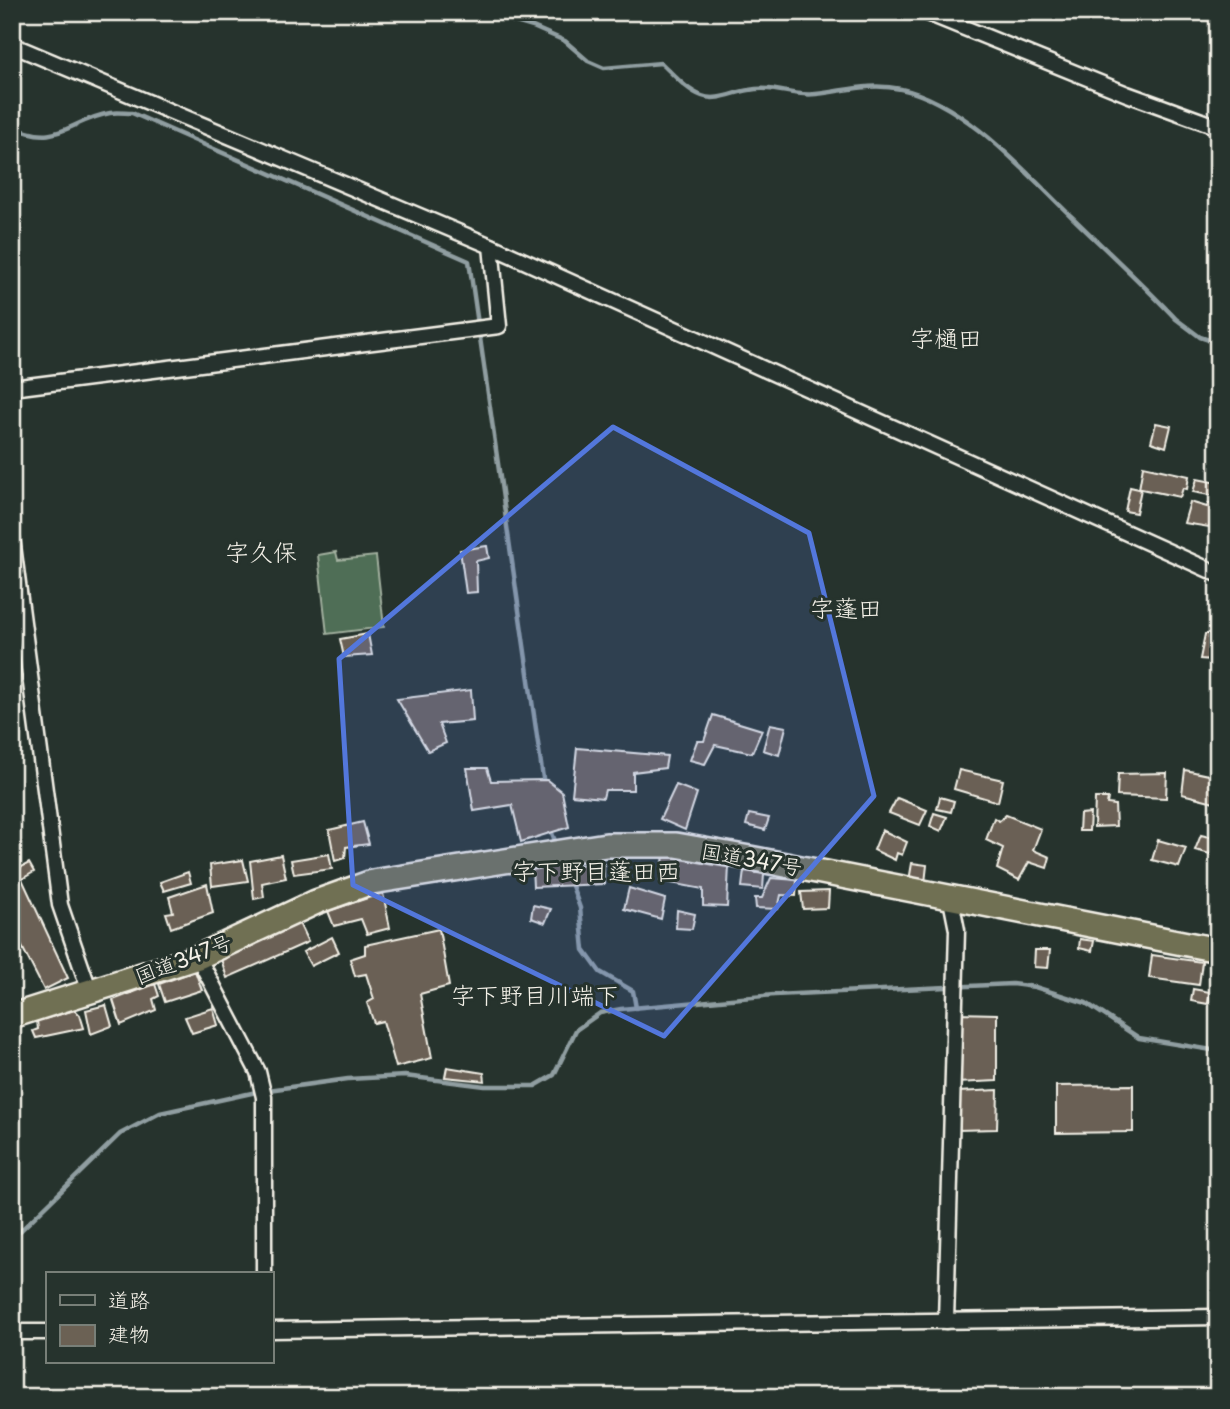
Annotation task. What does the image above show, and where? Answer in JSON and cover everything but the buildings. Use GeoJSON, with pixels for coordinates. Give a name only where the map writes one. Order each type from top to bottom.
{"type":"FeatureCollection","features":[{"type":"Feature","properties":{"kind":"highway","name":"国道347号"},"geometry":{"type":"LineString","coordinates":[[12,1016],[198,957],[316,902],[372,882],[606,845],[676,845],[950,895],[1218,950]]}},
{"type":"Feature","properties":{"kind":"street"},"geometry":{"type":"LineString","coordinates":[[925,12],[1127,94],[1218,127]]}},
{"type":"Feature","properties":{"kind":"street"},"geometry":{"type":"LineString","coordinates":[[12,46],[491,246],[1218,574]]}},
{"type":"Feature","properties":{"kind":"street"},"geometry":{"type":"LineString","coordinates":[[12,388],[499,326],[491,246]]}},
{"type":"Feature","properties":{"kind":"street"},"geometry":{"type":"LineString","coordinates":[[12,538],[60,905],[90,992]]}},
{"type":"Feature","properties":{"kind":"street"},"geometry":{"type":"LineString","coordinates":[[946,1321],[953,973],[957,930],[950,895]]}},
{"type":"Feature","properties":{"kind":"street"},"geometry":{"type":"LineString","coordinates":[[198,957],[237,1029],[262,1091],[264,1272]]}},
{"type":"Feature","properties":{"kind":"street"},"geometry":{"type":"LineString","coordinates":[[273,1329],[1218,1317]]}},
{"type":"Feature","properties":{"kind":"street"},"geometry":{"type":"LineString","coordinates":[[12,1332],[46,1332]]}},
{"type":"Feature","properties":{"kind":"highlighted area"},"geometry":{"type":"Polygon","coordinates":[[[613,427],[809,533],[874,796],[664,1036],[353,885],[339,659],[613,427]]]}},
{"type":"Feature","properties":{"kind":"green space"},"geometry":{"type":"Polygon","coordinates":[[[336,552],[338,560],[376,556],[384,627],[327,634],[318,555],[336,552]]]}},
{"type":"Feature","properties":{"kind":"waterway"},"geometry":{"type":"LineString","coordinates":[[482,12],[533,27],[565,41],[588,61],[604,68],[661,63],[691,90],[708,98],[759,89],[807,94],[879,86],[901,89],[925,97],[949,109],[994,142],[1176,319],[1200,337],[1218,343]]}},
{"type":"Feature","properties":{"kind":"waterway"},"geometry":{"type":"LineString","coordinates":[[12,126],[41,135],[52,134],[96,117],[132,113],[469,261],[544,785]]}},
{"type":"Feature","properties":{"kind":"waterway"},"geometry":{"type":"LineString","coordinates":[[550,828],[557,846]]}},
{"type":"Feature","properties":{"kind":"waterway"},"geometry":{"type":"LineString","coordinates":[[570,880],[580,908],[584,950],[600,972],[633,991],[636,1008]]}},
{"type":"Feature","properties":{"kind":"waterway"},"geometry":{"type":"LineString","coordinates":[[12,1239],[120,1134],[160,1113],[261,1091],[348,1079],[405,1076],[485,1086],[535,1086],[554,1075],[576,1030],[600,1013],[621,1009],[774,995],[1012,984],[1035,987],[1086,1003],[1139,1038],[1218,1051]]}},
{"type":"Feature","properties":{"kind":"district","name":"字樋田"},"geometry":{"type":"Point","coordinates":[946,337]}},
{"type":"Feature","properties":{"kind":"district","name":"字久保"},"geometry":{"type":"Point","coordinates":[261,551]}},
{"type":"Feature","properties":{"kind":"district","name":"字蓬田"},"geometry":{"type":"Point","coordinates":[846,607]}},
{"type":"Feature","properties":{"kind":"district","name":"字下野目蓬田西"},"geometry":{"type":"Point","coordinates":[596,870]}},
{"type":"Feature","properties":{"kind":"district","name":"字下野目川端下"},"geometry":{"type":"Point","coordinates":[535,994]}}]}
